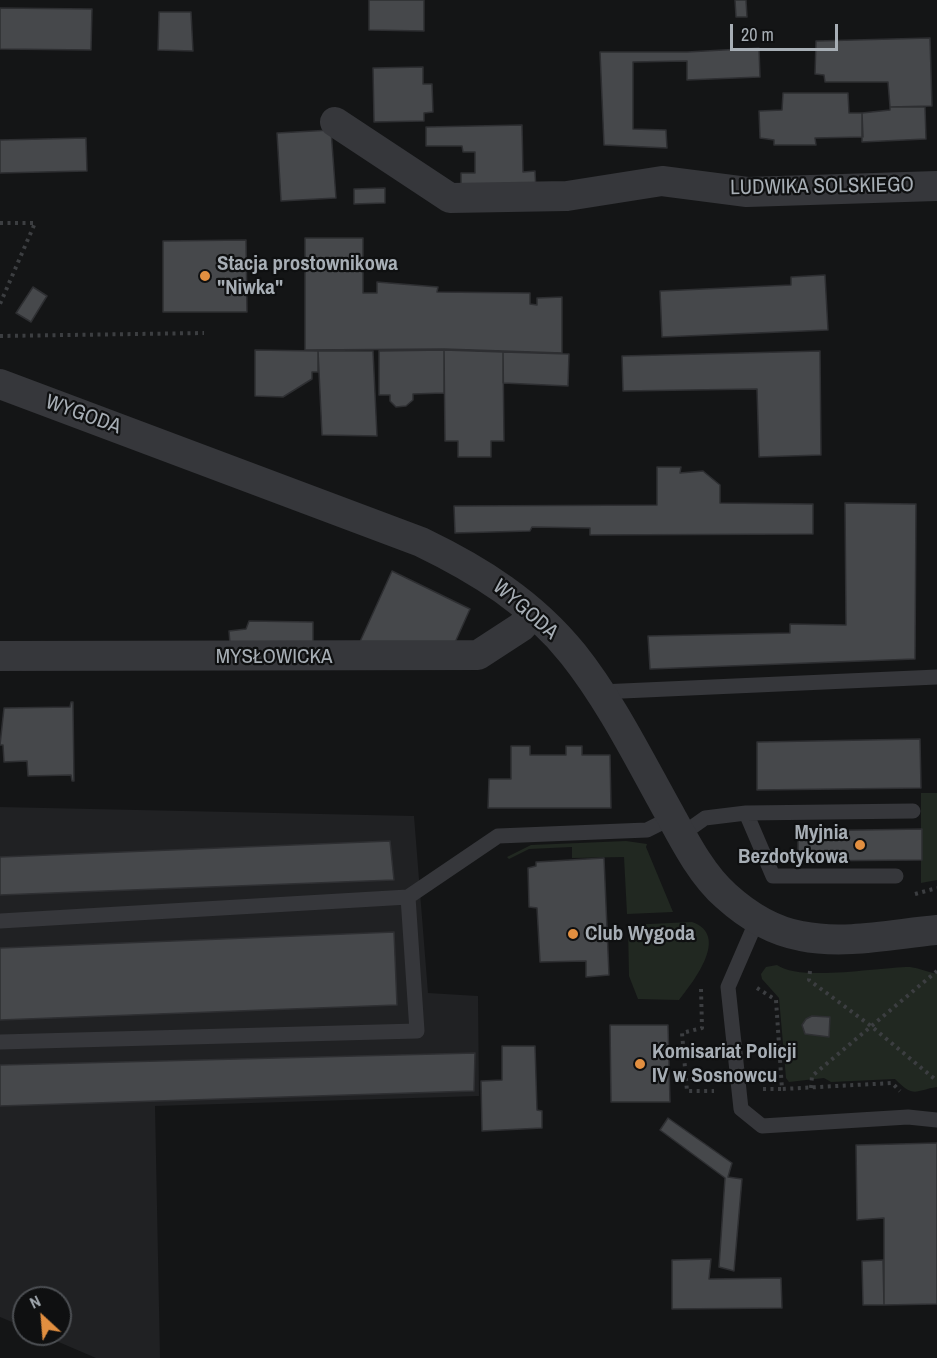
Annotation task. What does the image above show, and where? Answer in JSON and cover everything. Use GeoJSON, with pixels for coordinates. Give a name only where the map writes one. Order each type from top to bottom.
{"type":"FeatureCollection","features":[{"type":"Feature","properties":{"kind":"street","name":"LUDWIKA SOLSKIEGO"},"geometry":{"type":"LineString","coordinates":[[335,122],[450,198],[567,196],[662,181],[747,192],[937,186]]}},
{"type":"Feature","properties":{"kind":"street","name":"WYGODA"},"geometry":{"type":"LineString","coordinates":[[0,384],[421,542],[473,567],[533,614],[573,655],[600,692],[676,826],[724,895],[757,920],[800,936],[830,940],[937,930]]}},
{"type":"Feature","properties":{"kind":"street","name":"MYSŁOWICKA"},"geometry":{"type":"LineString","coordinates":[[0,656],[478,655],[521,627],[533,614]]}},
{"type":"Feature","properties":{"kind":"lane"},"geometry":{"type":"LineString","coordinates":[[600,692],[937,677]]}},
{"type":"Feature","properties":{"kind":"lane"},"geometry":{"type":"LineString","coordinates":[[0,921],[408,897],[498,836],[647,830],[676,826],[705,818],[746,813],[913,811]]}},
{"type":"Feature","properties":{"kind":"lane"},"geometry":{"type":"LineString","coordinates":[[746,813],[773,876],[896,876]]}},
{"type":"Feature","properties":{"kind":"lane"},"geometry":{"type":"LineString","coordinates":[[0,1042],[417,1031],[408,897]]}},
{"type":"Feature","properties":{"kind":"lane"},"geometry":{"type":"LineString","coordinates":[[757,920],[728,987],[737,1089],[741,1109],[762,1126],[908,1117],[937,1120]]}},
{"type":"Feature","properties":{"kind":"path"},"geometry":{"type":"LineString","coordinates":[[0,223],[35,223],[0,304]]}},
{"type":"Feature","properties":{"kind":"path"},"geometry":{"type":"LineString","coordinates":[[0,336],[204,333]]}},
{"type":"Feature","properties":{"kind":"path"},"geometry":{"type":"LineString","coordinates":[[800,966],[810,970],[822,969]]}},
{"type":"Feature","properties":{"kind":"path"},"geometry":{"type":"LineString","coordinates":[[810,970],[810,980],[871,1026],[937,1081]]}},
{"type":"Feature","properties":{"kind":"path"},"geometry":{"type":"LineString","coordinates":[[811,1088],[812,1076],[937,970]]}},
{"type":"Feature","properties":{"kind":"path"},"geometry":{"type":"LineString","coordinates":[[757,979],[756,990],[776,1000],[782,1089]]}},
{"type":"Feature","properties":{"kind":"path"},"geometry":{"type":"LineString","coordinates":[[702,986],[699,992],[702,1028],[682,1033],[687,1091],[811,1088],[892,1083],[904,1096]]}},
{"type":"Feature","properties":{"kind":"shaded area"},"geometry":{"type":"Polygon","coordinates":[[[921,793],[937,793],[937,880],[921,883],[921,793]]]}},
{"type":"Feature","properties":{"kind":"shaded area"},"geometry":{"type":"Polygon","coordinates":[[[0,807],[414,816],[428,993],[478,996],[479,1096],[155,1106],[160,1358],[96,1358],[68,1346],[72,1346],[72,1286],[12,1286],[12,1322],[0,1317],[0,807]]]}},
{"type":"Feature","properties":{"kind":"shaded area"},"geometry":{"type":"Polygon","coordinates":[[[626,841],[647,844],[646,847],[673,912],[627,914],[624,857],[572,858],[572,847],[529,849],[509,859],[507,857],[531,845],[626,841]]]}},
{"type":"Feature","properties":{"kind":"shaded area"},"geometry":{"type":"Polygon","coordinates":[[[692,922],[703,928],[708,937],[709,947],[693,982],[679,1000],[638,999],[629,976],[628,925],[692,922]]]}},
{"type":"Feature","properties":{"kind":"shaded area"},"geometry":{"type":"Polygon","coordinates":[[[777,965],[788,970],[803,972],[821,973],[910,967],[937,974],[937,1087],[915,1092],[907,1089],[895,1079],[831,1082],[824,1078],[789,1082],[786,1078],[779,998],[762,979],[761,974],[766,967],[777,965]]]}},
{"type":"Feature","properties":{"kind":"building"},"geometry":{"type":"Polygon","coordinates":[[[369,0],[424,0],[424,31],[369,30],[369,0]]]}},
{"type":"Feature","properties":{"kind":"building"},"geometry":{"type":"Polygon","coordinates":[[[735,0],[746,0],[747,17],[736,17],[735,0]]]}},
{"type":"Feature","properties":{"kind":"building"},"geometry":{"type":"Polygon","coordinates":[[[0,8],[92,9],[91,50],[0,49],[0,8]]]}},
{"type":"Feature","properties":{"kind":"building"},"geometry":{"type":"Polygon","coordinates":[[[159,12],[191,12],[193,51],[158,50],[159,12]]]}},
{"type":"Feature","properties":{"kind":"building"},"geometry":{"type":"Polygon","coordinates":[[[930,38],[932,106],[890,107],[888,82],[825,82],[824,75],[815,74],[816,41],[930,38]]]}},
{"type":"Feature","properties":{"kind":"building"},"geometry":{"type":"Polygon","coordinates":[[[759,48],[760,77],[687,80],[687,61],[633,62],[633,129],[666,130],[667,148],[604,145],[600,52],[687,52],[759,48]]]}},
{"type":"Feature","properties":{"kind":"building"},"geometry":{"type":"Polygon","coordinates":[[[423,67],[423,84],[432,84],[433,112],[424,113],[424,121],[374,122],[373,68],[423,67]]]}},
{"type":"Feature","properties":{"kind":"building"},"geometry":{"type":"Polygon","coordinates":[[[783,93],[848,93],[849,113],[862,113],[863,137],[815,138],[816,145],[774,145],[774,140],[760,138],[759,111],[782,110],[783,93]]]}},
{"type":"Feature","properties":{"kind":"building"},"geometry":{"type":"Polygon","coordinates":[[[890,107],[925,107],[926,139],[862,142],[862,113],[890,110],[890,107]]]}},
{"type":"Feature","properties":{"kind":"building"},"geometry":{"type":"Polygon","coordinates":[[[522,125],[523,172],[535,171],[536,191],[461,188],[461,173],[475,173],[475,152],[463,152],[462,146],[426,146],[426,127],[522,125]]]}},
{"type":"Feature","properties":{"kind":"building"},"geometry":{"type":"Polygon","coordinates":[[[331,130],[336,198],[281,201],[277,133],[331,130]]]}},
{"type":"Feature","properties":{"kind":"building"},"geometry":{"type":"Polygon","coordinates":[[[86,138],[87,171],[0,173],[0,140],[86,138]]]}},
{"type":"Feature","properties":{"kind":"building"},"geometry":{"type":"Polygon","coordinates":[[[385,188],[385,203],[354,204],[354,189],[385,188]]]}},
{"type":"Feature","properties":{"kind":"building"},"geometry":{"type":"Polygon","coordinates":[[[305,238],[363,238],[363,293],[377,293],[377,282],[438,287],[437,292],[530,293],[530,304],[537,305],[537,298],[562,297],[562,353],[444,349],[305,350],[305,238]]]}},
{"type":"Feature","properties":{"kind":"building","name":"Stacja prostownikowa \"Niwka\""},"geometry":{"type":"Polygon","coordinates":[[[246,240],[247,312],[163,312],[163,241],[246,240]]]}},
{"type":"Feature","properties":{"kind":"building"},"geometry":{"type":"Polygon","coordinates":[[[825,275],[828,330],[662,337],[660,291],[791,285],[791,277],[825,275]]]}},
{"type":"Feature","properties":{"kind":"building"},"geometry":{"type":"Polygon","coordinates":[[[33,287],[47,296],[31,322],[16,313],[33,287]]]}},
{"type":"Feature","properties":{"kind":"building"},"geometry":{"type":"Polygon","coordinates":[[[255,350],[318,351],[318,372],[312,372],[312,379],[283,397],[255,396],[255,350]]]}},
{"type":"Feature","properties":{"kind":"building"},"geometry":{"type":"Polygon","coordinates":[[[444,350],[503,352],[504,441],[491,441],[491,457],[458,457],[458,441],[445,441],[444,350]]]}},
{"type":"Feature","properties":{"kind":"building"},"geometry":{"type":"Polygon","coordinates":[[[444,350],[444,393],[413,394],[413,400],[406,406],[396,407],[390,401],[390,395],[379,395],[379,351],[444,350]]]}},
{"type":"Feature","properties":{"kind":"building"},"geometry":{"type":"Polygon","coordinates":[[[318,351],[373,351],[377,436],[322,435],[318,351]]]}},
{"type":"Feature","properties":{"kind":"building"},"geometry":{"type":"Polygon","coordinates":[[[820,351],[821,455],[759,457],[757,389],[623,391],[622,356],[820,351]]]}},
{"type":"Feature","properties":{"kind":"building"},"geometry":{"type":"Polygon","coordinates":[[[503,352],[569,354],[568,386],[503,383],[503,352]]]}},
{"type":"Feature","properties":{"kind":"building"},"geometry":{"type":"Polygon","coordinates":[[[657,467],[681,467],[680,473],[703,471],[720,485],[720,503],[813,504],[813,534],[590,535],[590,528],[532,527],[530,531],[455,533],[454,506],[657,505],[657,467]]]}},
{"type":"Feature","properties":{"kind":"building"},"geometry":{"type":"Polygon","coordinates":[[[845,503],[916,504],[915,659],[650,669],[648,636],[790,633],[790,624],[846,625],[845,503]]]}},
{"type":"Feature","properties":{"kind":"building"},"geometry":{"type":"Polygon","coordinates":[[[392,571],[470,609],[453,647],[358,646],[392,571]]]}},
{"type":"Feature","properties":{"kind":"building"},"geometry":{"type":"Polygon","coordinates":[[[249,621],[313,622],[313,645],[230,644],[229,631],[246,629],[249,621]]]}},
{"type":"Feature","properties":{"kind":"building"},"geometry":{"type":"Polygon","coordinates":[[[73,702],[74,781],[71,775],[28,776],[27,761],[4,762],[3,745],[0,745],[4,708],[70,707],[73,702]]]}},
{"type":"Feature","properties":{"kind":"building"},"geometry":{"type":"Polygon","coordinates":[[[920,739],[921,788],[757,790],[757,742],[920,739]]]}},
{"type":"Feature","properties":{"kind":"building"},"geometry":{"type":"Polygon","coordinates":[[[511,746],[530,746],[530,755],[566,755],[566,746],[582,746],[582,755],[610,755],[611,808],[488,808],[489,779],[511,779],[511,746]]]}},
{"type":"Feature","properties":{"kind":"building","name":"Myjnia Bezdotykowa"},"geometry":{"type":"Polygon","coordinates":[[[922,829],[922,860],[798,861],[798,831],[922,829]]]}},
{"type":"Feature","properties":{"kind":"building"},"geometry":{"type":"Polygon","coordinates":[[[390,841],[394,880],[0,895],[0,857],[390,841]]]}},
{"type":"Feature","properties":{"kind":"building","name":"Club Wygoda"},"geometry":{"type":"Polygon","coordinates":[[[604,858],[609,975],[586,977],[586,961],[540,962],[537,908],[529,907],[528,868],[536,866],[536,862],[604,858]]]}},
{"type":"Feature","properties":{"kind":"building"},"geometry":{"type":"Polygon","coordinates":[[[394,932],[397,1005],[0,1020],[0,948],[394,932]]]}},
{"type":"Feature","properties":{"kind":"building"},"geometry":{"type":"Polygon","coordinates":[[[812,1016],[830,1017],[829,1037],[805,1034],[802,1025],[812,1016]]]}},
{"type":"Feature","properties":{"kind":"building","name":"Komisariat Policji IV w Sosnowcu"},"geometry":{"type":"Polygon","coordinates":[[[610,1025],[668,1025],[670,1102],[611,1102],[610,1025]]]}},
{"type":"Feature","properties":{"kind":"building"},"geometry":{"type":"Polygon","coordinates":[[[502,1046],[535,1046],[537,1110],[542,1111],[542,1128],[482,1131],[481,1081],[502,1080],[502,1046]]]}},
{"type":"Feature","properties":{"kind":"building"},"geometry":{"type":"Polygon","coordinates":[[[475,1053],[474,1091],[0,1106],[0,1065],[475,1053]]]}},
{"type":"Feature","properties":{"kind":"building"},"geometry":{"type":"Polygon","coordinates":[[[668,1118],[732,1163],[728,1177],[742,1179],[734,1271],[719,1267],[725,1178],[660,1130],[668,1118]]]}},
{"type":"Feature","properties":{"kind":"building"},"geometry":{"type":"Polygon","coordinates":[[[937,1143],[937,1304],[884,1305],[884,1218],[857,1220],[856,1145],[937,1143]]]}},
{"type":"Feature","properties":{"kind":"building"},"geometry":{"type":"Polygon","coordinates":[[[711,1259],[709,1279],[781,1278],[782,1308],[672,1309],[672,1260],[711,1259]]]}},
{"type":"Feature","properties":{"kind":"building"},"geometry":{"type":"Polygon","coordinates":[[[883,1260],[884,1305],[863,1305],[862,1261],[883,1260]]]}},
{"type":"Feature","properties":{"kind":"place","name":"Stacja prostownikowa \"Niwka\""},"geometry":{"type":"Point","coordinates":[205,276]}},
{"type":"Feature","properties":{"kind":"place","name":"Myjnia Bezdotykowa"},"geometry":{"type":"Point","coordinates":[860,845]}},
{"type":"Feature","properties":{"kind":"place","name":"Club Wygoda"},"geometry":{"type":"Point","coordinates":[573,934]}},
{"type":"Feature","properties":{"kind":"place","name":"Komisariat Policji IV w Sosnowcu"},"geometry":{"type":"Point","coordinates":[640,1064]}}]}
